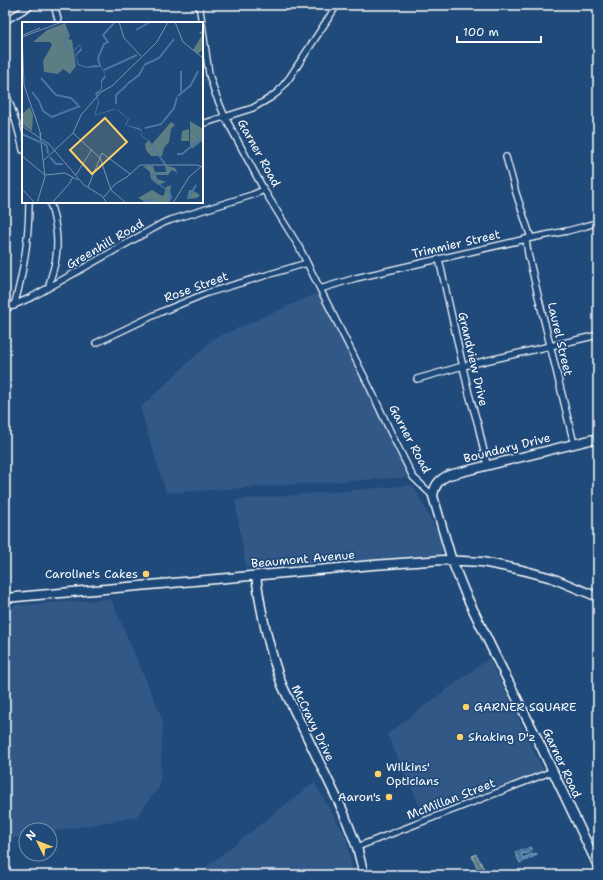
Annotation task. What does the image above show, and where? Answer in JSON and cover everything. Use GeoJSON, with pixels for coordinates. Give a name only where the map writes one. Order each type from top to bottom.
{"type":"FeatureCollection","features":[{"type":"Feature","properties":{"kind":"street"},"geometry":{"type":"LineString","coordinates":[[5,21],[32,5]]}},
{"type":"Feature","properties":{"kind":"street"},"geometry":{"type":"LineString","coordinates":[[54,5],[58,22]]}},
{"type":"Feature","properties":{"kind":"street","name":"Garner Road"},"geometry":{"type":"LineString","coordinates":[[199,5],[202,22]]}},
{"type":"Feature","properties":{"kind":"street"},"geometry":{"type":"LineString","coordinates":[[203,124],[253,108],[278,92],[294,71],[337,5]]}},
{"type":"Feature","properties":{"kind":"street","name":"Garner Road"},"geometry":{"type":"LineString","coordinates":[[203,40],[209,74],[218,102],[225,117],[264,190],[288,228],[307,263],[413,477],[433,496],[452,561],[465,593],[598,866]]}},
{"type":"Feature","properties":{"kind":"street"},"geometry":{"type":"LineString","coordinates":[[5,91],[13,112],[22,146]]}},
{"type":"Feature","properties":{"kind":"street","name":"Laurel Street"},"geometry":{"type":"LineString","coordinates":[[506,157],[528,238],[528,254],[574,444]]}},
{"type":"Feature","properties":{"kind":"street","name":"Greenhill Road"},"geometry":{"type":"LineString","coordinates":[[5,309],[32,298],[49,287],[171,220],[264,190]]}},
{"type":"Feature","properties":{"kind":"street"},"geometry":{"type":"LineString","coordinates":[[14,306],[20,285],[28,242],[29,203]]}},
{"type":"Feature","properties":{"kind":"street"},"geometry":{"type":"LineString","coordinates":[[49,287],[57,247],[56,232],[50,203]]}},
{"type":"Feature","properties":{"kind":"street","name":"Trimmier Street"},"geometry":{"type":"LineString","coordinates":[[320,289],[344,281],[528,238],[567,231],[598,222]]}},
{"type":"Feature","properties":{"kind":"street","name":"Grandview Drive"},"geometry":{"type":"LineString","coordinates":[[439,259],[469,394],[487,465]]}},
{"type":"Feature","properties":{"kind":"street","name":"Rose Street"},"geometry":{"type":"LineString","coordinates":[[96,343],[161,312],[207,293],[307,263]]}},
{"type":"Feature","properties":{"kind":"street"},"geometry":{"type":"LineString","coordinates":[[417,379],[463,366],[598,335]]}},
{"type":"Feature","properties":{"kind":"street","name":"Boundary Drive"},"geometry":{"type":"LineString","coordinates":[[433,496],[435,487],[445,476],[598,438]]}},
{"type":"Feature","properties":{"kind":"street","name":"Beaumont Avenue"},"geometry":{"type":"LineString","coordinates":[[5,598],[443,560],[482,562],[522,570],[559,581],[598,597]]}},
{"type":"Feature","properties":{"kind":"street","name":"McCravy Drive"},"geometry":{"type":"LineString","coordinates":[[256,576],[258,592],[274,665],[282,685],[343,811],[364,875]]}},
{"type":"Feature","properties":{"kind":"street","name":"McMillan Street"},"geometry":{"type":"LineString","coordinates":[[356,847],[553,771]]}},
{"type":"Feature","properties":{"kind":"shaded area"},"geometry":{"type":"Polygon","coordinates":[[[318,293],[411,477],[166,493],[140,408],[213,339],[318,293]]]}},
{"type":"Feature","properties":{"kind":"shaded area"},"geometry":{"type":"Polygon","coordinates":[[[413,485],[443,543],[440,557],[246,568],[235,500],[413,485]]]}},
{"type":"Feature","properties":{"kind":"shaded area"},"geometry":{"type":"Polygon","coordinates":[[[111,599],[163,720],[160,786],[136,817],[58,831],[58,822],[18,822],[18,838],[5,840],[5,606],[111,599]]]}},
{"type":"Feature","properties":{"kind":"shaded area","name":"GARNER SQUARE"},"geometry":{"type":"Polygon","coordinates":[[[489,658],[543,770],[424,815],[387,734],[489,658]]]}},
{"type":"Feature","properties":{"kind":"shaded area"},"geometry":{"type":"Polygon","coordinates":[[[314,782],[346,837],[353,875],[196,875],[314,782]]]}},
{"type":"Feature","properties":{"kind":"green space"},"geometry":{"type":"Polygon","coordinates":[[[476,854],[485,871],[480,873],[472,856],[476,854]]]}},
{"type":"Feature","properties":{"kind":"water"},"geometry":{"type":"Polygon","coordinates":[[[530,847],[532,851],[526,854],[521,854],[523,858],[536,853],[537,855],[520,863],[515,852],[530,847]]]}},
{"type":"Feature","properties":{"kind":"place","name":"Caroline's Cakes"},"geometry":{"type":"Point","coordinates":[146,574]}},
{"type":"Feature","properties":{"kind":"place","name":"GARNER SQUARE"},"geometry":{"type":"Point","coordinates":[466,707]}},
{"type":"Feature","properties":{"kind":"place","name":"Shaking D'z"},"geometry":{"type":"Point","coordinates":[460,737]}},
{"type":"Feature","properties":{"kind":"place","name":"Wilkins' Opticians"},"geometry":{"type":"Point","coordinates":[378,774]}},
{"type":"Feature","properties":{"kind":"place","name":"Aaron's"},"geometry":{"type":"Point","coordinates":[389,797]}}]}
